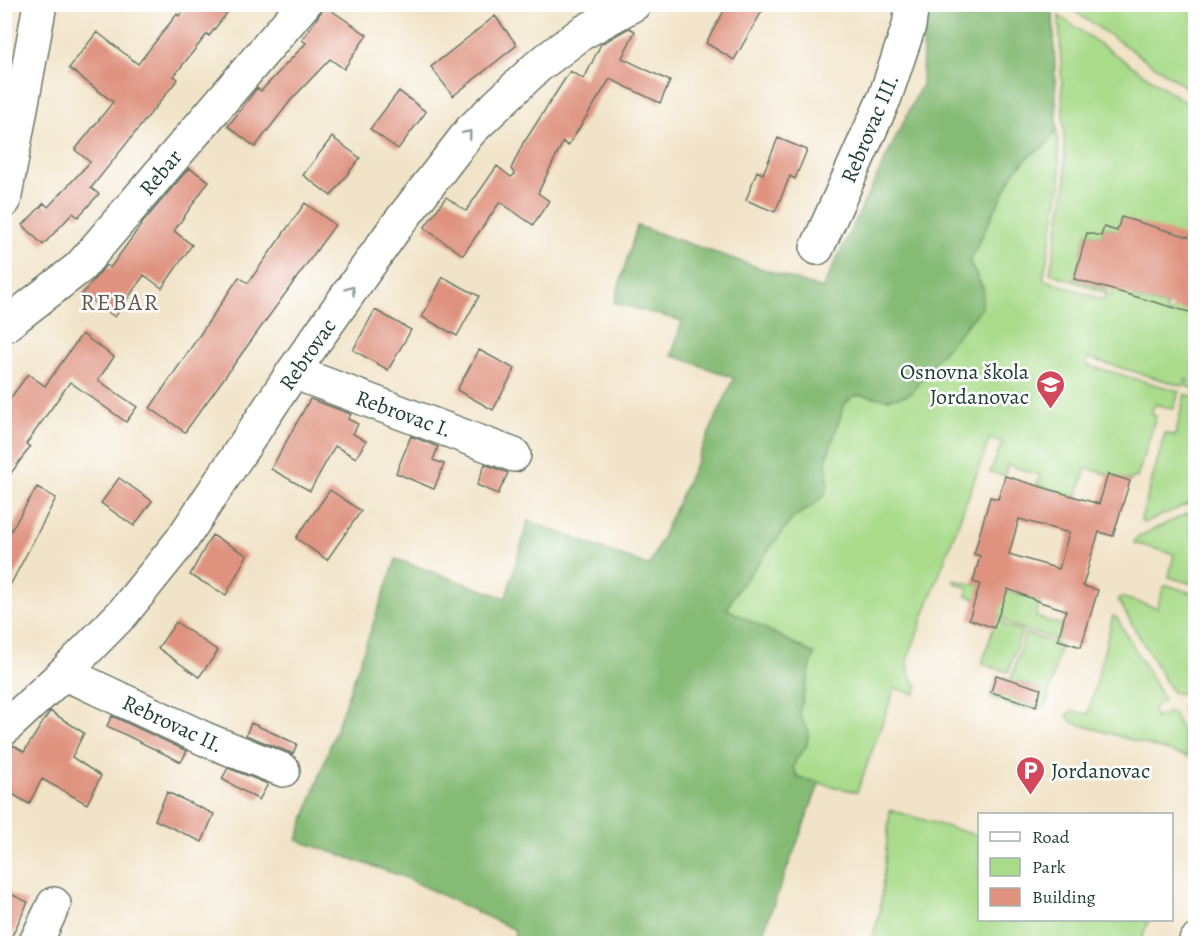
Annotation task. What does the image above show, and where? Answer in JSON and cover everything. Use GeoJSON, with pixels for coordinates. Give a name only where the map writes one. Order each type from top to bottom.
{"type":"FeatureCollection","features":[{"type":"Feature","properties":{"kind":"street"},"geometry":{"type":"LineString","coordinates":[[4,201],[40,4]]}},
{"type":"Feature","properties":{"kind":"street","name":"Rebar"},"geometry":{"type":"LineString","coordinates":[[4,326],[80,267],[304,4]]}},
{"type":"Feature","properties":{"kind":"street","name":"Rebrovac"},"geometry":{"type":"LineString","coordinates":[[4,729],[123,613],[181,541],[294,372],[395,228],[471,130],[537,67],[582,33],[634,4]]}},
{"type":"Feature","properties":{"kind":"street","name":"Rebrovac III."},"geometry":{"type":"LineString","coordinates":[[817,248],[885,97],[909,26],[912,4]]}},
{"type":"Feature","properties":{"kind":"street","name":"Rebrovac I."},"geometry":{"type":"LineString","coordinates":[[294,372],[514,454]]}},
{"type":"Feature","properties":{"kind":"street","name":"Rebrovac II."},"geometry":{"type":"LineString","coordinates":[[63,674],[205,739],[283,770]]}},
{"type":"Feature","properties":{"kind":"street"},"geometry":{"type":"LineString","coordinates":[[35,944],[54,904]]}},
{"type":"Feature","properties":{"kind":"green space"},"geometry":{"type":"Polygon","coordinates":[[[924,5],[1058,5],[1053,12],[1057,130],[1046,145],[1029,156],[1014,172],[970,260],[983,288],[982,308],[908,395],[888,399],[853,396],[844,405],[826,460],[828,483],[825,495],[793,518],[735,593],[727,609],[814,654],[799,713],[809,732],[806,747],[793,767],[798,778],[820,782],[759,943],[513,943],[515,930],[404,877],[297,840],[396,559],[506,598],[528,521],[649,566],[734,378],[672,355],[682,321],[614,303],[637,226],[822,289],[922,84],[924,5]]]}},
{"type":"Feature","properties":{"kind":"green space"},"geometry":{"type":"Polygon","coordinates":[[[1078,5],[1195,5],[1195,93],[1074,11],[1078,5]]]}},
{"type":"Feature","properties":{"kind":"green space"},"geometry":{"type":"Polygon","coordinates":[[[1059,16],[1195,109],[1195,239],[1117,231],[1104,227],[1101,236],[1087,233],[1074,279],[1104,288],[1114,255],[1117,256],[1106,293],[1050,273],[1066,184],[1059,16]]]}},
{"type":"Feature","properties":{"kind":"green space"},"geometry":{"type":"Polygon","coordinates":[[[1057,130],[1061,184],[1043,279],[1104,300],[1106,293],[1111,296],[1115,285],[1137,291],[1135,298],[1165,306],[1174,272],[1178,273],[1166,312],[1172,314],[1175,303],[1195,309],[1195,389],[1186,386],[1188,380],[1186,379],[1183,386],[1088,358],[1086,365],[1179,391],[1174,409],[1155,404],[1151,414],[1156,416],[1137,478],[1133,477],[1131,481],[1086,468],[1077,497],[1037,485],[1040,475],[1008,465],[1005,476],[990,472],[1004,443],[990,438],[908,658],[909,674],[918,686],[915,694],[895,688],[857,792],[798,778],[793,767],[806,747],[809,732],[799,713],[814,654],[727,609],[735,593],[793,518],[828,483],[826,460],[844,405],[853,396],[888,399],[908,395],[913,391],[983,288],[970,260],[1014,172],[1029,156],[1046,145],[1057,130]]]}},
{"type":"Feature","properties":{"kind":"green space"},"geometry":{"type":"Polygon","coordinates":[[[1185,394],[1195,397],[1195,501],[1144,523],[1141,520],[1165,433],[1175,436],[1185,394]]]}},
{"type":"Feature","properties":{"kind":"green space"},"geometry":{"type":"Polygon","coordinates":[[[1193,511],[1195,525],[1189,528],[1195,544],[1195,585],[1169,577],[1174,554],[1134,543],[1137,537],[1193,511]]]}},
{"type":"Feature","properties":{"kind":"green space"},"geometry":{"type":"Polygon","coordinates":[[[953,580],[976,585],[977,583],[1038,600],[1040,602],[1036,617],[1062,625],[1058,640],[1011,625],[988,604],[966,595],[968,588],[953,580]]]}},
{"type":"Feature","properties":{"kind":"green space"},"geometry":{"type":"Polygon","coordinates":[[[1167,585],[1195,594],[1195,677],[1180,694],[1172,692],[1118,600],[1121,597],[1157,608],[1164,587],[1167,585]]]}},
{"type":"Feature","properties":{"kind":"green space"},"geometry":{"type":"Polygon","coordinates":[[[997,616],[1007,627],[1022,631],[1008,672],[982,664],[997,616]]]}},
{"type":"Feature","properties":{"kind":"green space"},"geometry":{"type":"Polygon","coordinates":[[[1113,616],[1117,618],[1164,700],[1152,709],[1156,718],[1170,712],[1173,713],[1182,730],[1188,757],[1072,722],[1067,716],[1071,711],[1088,714],[1113,616]]]}},
{"type":"Feature","properties":{"kind":"green space"},"geometry":{"type":"Polygon","coordinates":[[[1025,633],[1060,645],[1047,703],[1035,709],[1019,708],[990,697],[991,692],[1036,706],[1041,689],[1011,680],[1025,633]]]}},
{"type":"Feature","properties":{"kind":"green space"},"geometry":{"type":"Polygon","coordinates":[[[1195,692],[1195,743],[1182,709],[1195,692]]]}},
{"type":"Feature","properties":{"kind":"green space"},"geometry":{"type":"Polygon","coordinates":[[[890,810],[978,836],[978,921],[1149,921],[1140,943],[871,943],[880,911],[890,810]]]}},
{"type":"Feature","properties":{"kind":"building"},"geometry":{"type":"Polygon","coordinates":[[[188,4],[234,4],[174,76],[178,79],[91,188],[99,194],[78,217],[73,213],[43,245],[23,225],[44,203],[48,207],[90,162],[75,150],[113,102],[69,68],[97,32],[138,64],[177,14],[179,16],[188,4]]]}},
{"type":"Feature","properties":{"kind":"building"},"geometry":{"type":"Polygon","coordinates":[[[728,4],[766,4],[734,60],[706,43],[728,4]]]}},
{"type":"Feature","properties":{"kind":"building"},"geometry":{"type":"Polygon","coordinates":[[[325,6],[367,35],[344,69],[330,59],[291,100],[255,147],[228,126],[257,88],[261,91],[306,43],[302,40],[325,6]]]}},
{"type":"Feature","properties":{"kind":"building"},"geometry":{"type":"Polygon","coordinates":[[[495,16],[517,45],[453,96],[431,67],[495,16]]]}},
{"type":"Feature","properties":{"kind":"building"},"geometry":{"type":"Polygon","coordinates":[[[629,28],[635,31],[622,58],[670,81],[660,103],[610,79],[568,146],[563,142],[538,193],[549,201],[533,225],[500,202],[463,255],[424,228],[446,197],[466,211],[497,166],[511,177],[515,174],[511,169],[524,141],[570,71],[584,79],[601,44],[629,28]]]}},
{"type":"Feature","properties":{"kind":"building"},"geometry":{"type":"Polygon","coordinates":[[[399,91],[426,112],[398,149],[370,129],[399,91]]]}},
{"type":"Feature","properties":{"kind":"building"},"geometry":{"type":"Polygon","coordinates":[[[332,137],[360,158],[331,196],[303,175],[332,137]]]}},
{"type":"Feature","properties":{"kind":"building"},"geometry":{"type":"Polygon","coordinates":[[[778,138],[807,150],[795,179],[790,176],[775,212],[746,200],[757,171],[763,174],[778,138]]]}},
{"type":"Feature","properties":{"kind":"building"},"geometry":{"type":"Polygon","coordinates":[[[189,168],[209,181],[174,231],[192,245],[162,288],[144,275],[115,317],[82,294],[106,265],[110,268],[144,221],[189,168]]]}},
{"type":"Feature","properties":{"kind":"building"},"geometry":{"type":"Polygon","coordinates":[[[305,203],[335,225],[185,432],[150,408],[239,277],[248,283],[305,203]]]}},
{"type":"Feature","properties":{"kind":"building"},"geometry":{"type":"Polygon","coordinates":[[[1121,217],[1196,239],[1196,314],[1074,279],[1087,233],[1101,236],[1104,227],[1117,231],[1121,217]]]}},
{"type":"Feature","properties":{"kind":"building"},"geometry":{"type":"Polygon","coordinates":[[[443,277],[479,296],[457,336],[422,317],[443,277]]]}},
{"type":"Feature","properties":{"kind":"building"},"geometry":{"type":"Polygon","coordinates":[[[375,310],[411,330],[388,370],[353,350],[375,310]]]}},
{"type":"Feature","properties":{"kind":"building"},"geometry":{"type":"Polygon","coordinates":[[[82,334],[114,357],[98,380],[137,407],[126,422],[70,382],[26,444],[30,447],[4,483],[4,407],[28,374],[45,386],[82,334]]]}},
{"type":"Feature","properties":{"kind":"building"},"geometry":{"type":"Polygon","coordinates":[[[479,350],[515,369],[493,410],[457,390],[479,350]]]}},
{"type":"Feature","properties":{"kind":"building"},"geometry":{"type":"Polygon","coordinates":[[[310,399],[351,414],[348,419],[358,424],[353,434],[366,441],[356,458],[335,446],[310,491],[271,469],[310,399]]]}},
{"type":"Feature","properties":{"kind":"building"},"geometry":{"type":"Polygon","coordinates":[[[411,436],[438,447],[433,460],[444,464],[434,489],[396,473],[411,436]]]}},
{"type":"Feature","properties":{"kind":"building"},"geometry":{"type":"Polygon","coordinates":[[[485,464],[508,473],[498,494],[477,485],[485,464]]]}},
{"type":"Feature","properties":{"kind":"building"},"geometry":{"type":"Polygon","coordinates":[[[1108,474],[1130,481],[1113,536],[1099,532],[1091,557],[1083,586],[1098,590],[1081,647],[1058,640],[1066,610],[1008,589],[994,628],[969,619],[980,584],[973,582],[980,556],[974,554],[990,497],[998,499],[1005,476],[1099,504],[1108,474]],[[1019,519],[1009,554],[1059,569],[1069,533],[1019,519]]]}},
{"type":"Feature","properties":{"kind":"building"},"geometry":{"type":"Polygon","coordinates":[[[119,478],[152,501],[134,526],[101,503],[119,478]]]}},
{"type":"Feature","properties":{"kind":"building"},"geometry":{"type":"Polygon","coordinates":[[[37,487],[56,498],[4,597],[4,542],[37,487]]]}},
{"type":"Feature","properties":{"kind":"building"},"geometry":{"type":"Polygon","coordinates":[[[330,490],[361,511],[327,560],[296,538],[330,490]]]}},
{"type":"Feature","properties":{"kind":"building"},"geometry":{"type":"Polygon","coordinates":[[[212,535],[247,555],[226,595],[190,575],[212,535]]]}},
{"type":"Feature","properties":{"kind":"building"},"geometry":{"type":"Polygon","coordinates":[[[176,622],[218,651],[199,677],[158,648],[176,622]]]}},
{"type":"Feature","properties":{"kind":"building"},"geometry":{"type":"Polygon","coordinates":[[[996,675],[1041,689],[1036,706],[991,692],[996,675]]]}},
{"type":"Feature","properties":{"kind":"building"},"geometry":{"type":"Polygon","coordinates":[[[50,711],[84,733],[72,757],[101,776],[87,804],[42,779],[29,804],[4,789],[4,760],[13,745],[24,752],[50,711]]]}},
{"type":"Feature","properties":{"kind":"building"},"geometry":{"type":"Polygon","coordinates":[[[112,716],[187,751],[181,762],[107,726],[112,716]]]}},
{"type":"Feature","properties":{"kind":"building"},"geometry":{"type":"Polygon","coordinates":[[[251,723],[297,744],[293,754],[246,735],[251,723]]]}},
{"type":"Feature","properties":{"kind":"building"},"geometry":{"type":"Polygon","coordinates":[[[228,768],[268,784],[259,800],[222,779],[228,768]]]}},
{"type":"Feature","properties":{"kind":"building"},"geometry":{"type":"Polygon","coordinates":[[[167,792],[214,814],[202,842],[155,820],[167,792]]]}},
{"type":"Feature","properties":{"kind":"building"},"geometry":{"type":"Polygon","coordinates":[[[4,891],[28,902],[8,944],[4,944],[4,891]]]}},
{"type":"Feature","properties":{"kind":"place","name":"Osnovna škola Jordanovac"},"geometry":{"type":"Point","coordinates":[1050,410]}},
{"type":"Feature","properties":{"kind":"place","name":"Jordanovac"},"geometry":{"type":"Point","coordinates":[1030,796]}},
{"type":"Feature","properties":{"kind":"district","name":"REBAR"},"geometry":{"type":"Point","coordinates":[120,302]}}]}
